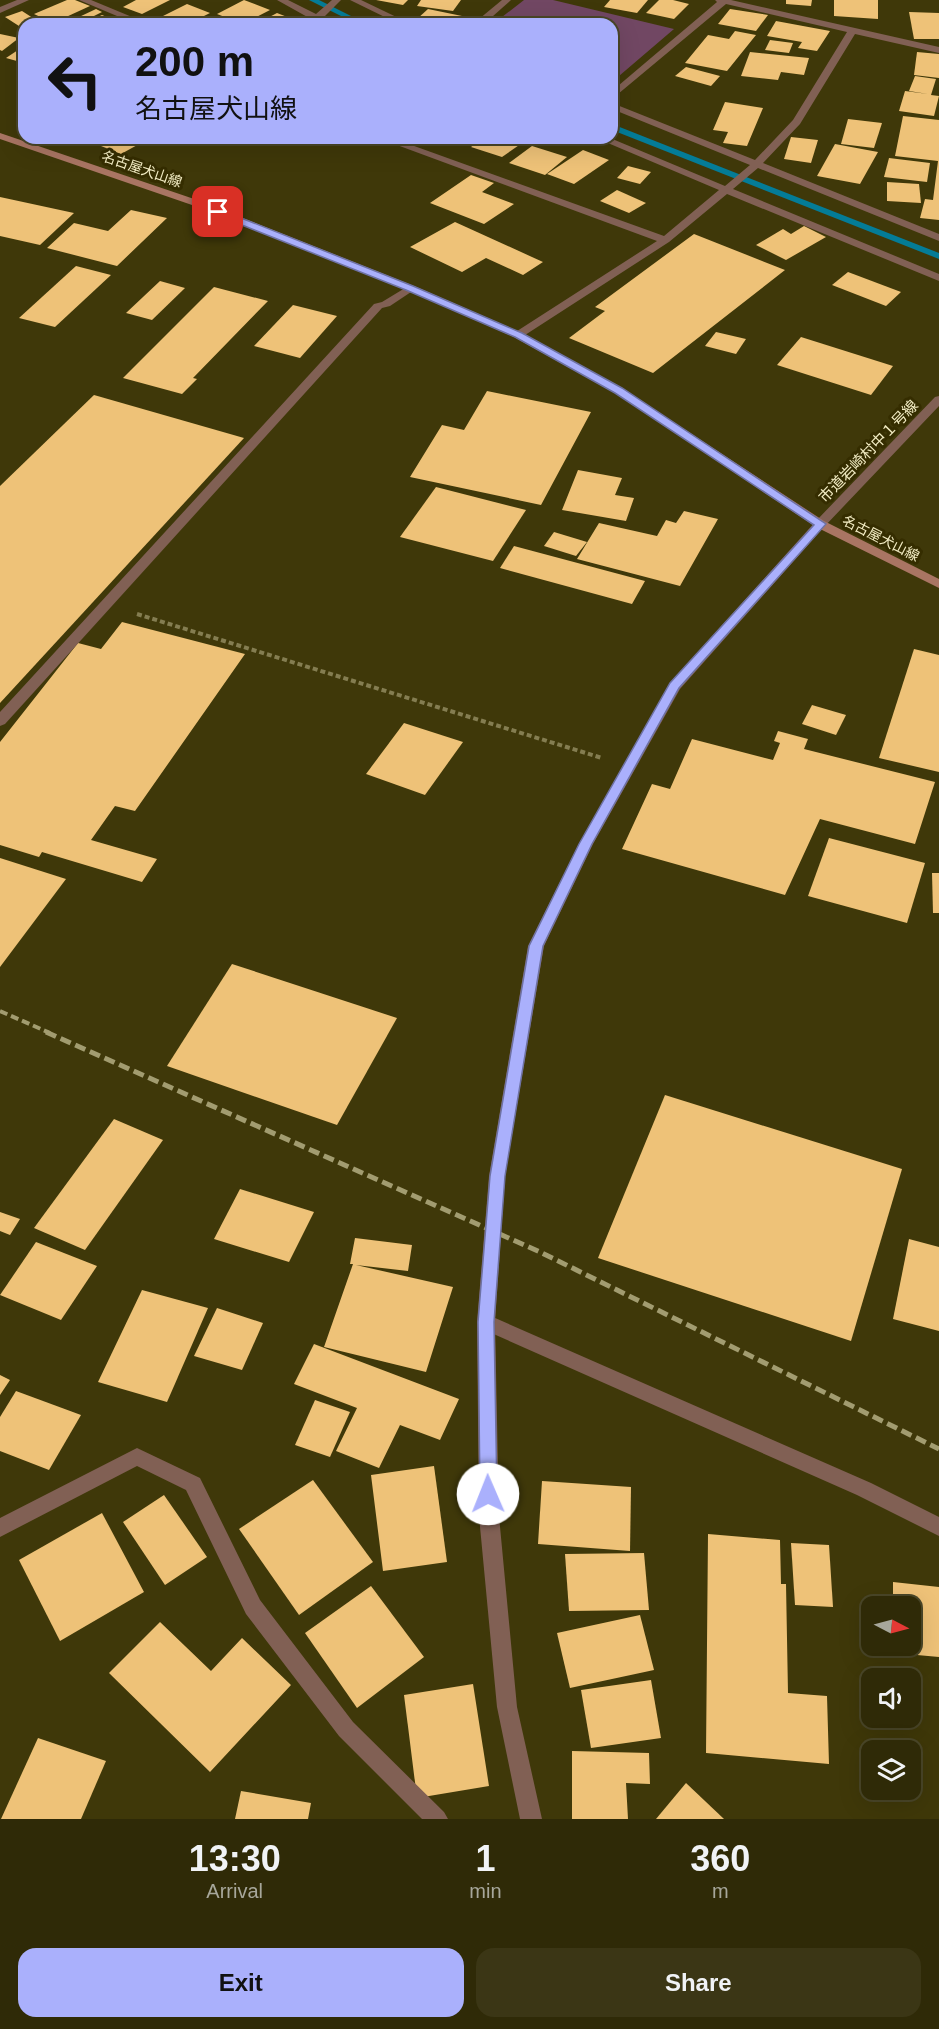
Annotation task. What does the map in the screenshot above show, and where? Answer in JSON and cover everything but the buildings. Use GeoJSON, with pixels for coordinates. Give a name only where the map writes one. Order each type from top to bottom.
{"type":"FeatureCollection","features":[{"type":"Feature","properties":{"kind":"main road","name":"名古屋犬山線"},"geometry":{"type":"LineString","coordinates":[[0,136],[18,142]]}},
{"type":"Feature","properties":{"kind":"main road","name":"名古屋犬山線"},"geometry":{"type":"LineString","coordinates":[[23,144],[196,203],[410,288],[518,335],[619,391],[820,524],[939,584]]}},
{"type":"Feature","properties":{"kind":"street"},"geometry":{"type":"LineString","coordinates":[[0,10],[25,0]]}},
{"type":"Feature","properties":{"kind":"street"},"geometry":{"type":"LineString","coordinates":[[83,0],[129,18]]}},
{"type":"Feature","properties":{"kind":"street"},"geometry":{"type":"LineString","coordinates":[[281,0],[312,18]]}},
{"type":"Feature","properties":{"kind":"street"},"geometry":{"type":"LineString","coordinates":[[318,18],[337,0]]}},
{"type":"Feature","properties":{"kind":"street"},"geometry":{"type":"LineString","coordinates":[[354,0],[393,18]]}},
{"type":"Feature","properties":{"kind":"street"},"geometry":{"type":"LineString","coordinates":[[485,18],[507,0]]}},
{"type":"Feature","properties":{"kind":"street"},"geometry":{"type":"LineString","coordinates":[[618,91],[721,1],[939,50]]}},
{"type":"Feature","properties":{"kind":"street"},"geometry":{"type":"LineString","coordinates":[[518,335],[665,240],[754,166],[797,122],[853,30]]}},
{"type":"Feature","properties":{"kind":"street"},"geometry":{"type":"LineString","coordinates":[[618,109],[754,166],[939,238]]}},
{"type":"Feature","properties":{"kind":"street"},"geometry":{"type":"LineString","coordinates":[[399,144],[665,240]]}},
{"type":"Feature","properties":{"kind":"street"},"geometry":{"type":"LineString","coordinates":[[616,144],[727,188],[939,278]]}},
{"type":"Feature","properties":{"kind":"street"},"geometry":{"type":"LineString","coordinates":[[0,721],[378,306],[386,304],[410,288]]}},
{"type":"Feature","properties":{"kind":"street","name":"市道岩崎村中１号線"},"geometry":{"type":"LineString","coordinates":[[531,1819],[507,1707],[490,1528],[486,1322],[497,1176],[536,946],[586,844],[675,686],[820,524],[939,399]]}},
{"type":"Feature","properties":{"kind":"street"},"geometry":{"type":"LineString","coordinates":[[486,1322],[864,1489],[939,1527]]}},
{"type":"Feature","properties":{"kind":"street"},"geometry":{"type":"LineString","coordinates":[[0,1528],[137,1457],[193,1484],[253,1607],[346,1729],[437,1819]]}},
{"type":"Feature","properties":{"kind":"path"},"geometry":{"type":"LineString","coordinates":[[105,604],[629,766]]}},
{"type":"Feature","properties":{"kind":"shaded area"},"geometry":{"type":"Polygon","coordinates":[[[524,0],[553,0],[674,29],[618,77],[618,18],[501,18],[524,0]]]}},
{"type":"Feature","properties":{"kind":"waterway"},"geometry":{"type":"LineString","coordinates":[[313,0],[350,18]]}},
{"type":"Feature","properties":{"kind":"waterway"},"geometry":{"type":"LineString","coordinates":[[618,129],[939,256]]}},
{"type":"Feature","properties":{"kind":"railway"},"geometry":{"type":"LineString","coordinates":[[0,1011],[50,1033]]}},
{"type":"Feature","properties":{"kind":"railway"},"geometry":{"type":"LineString","coordinates":[[46,1032],[540,1252],[939,1449]]}},
{"type":"Feature","properties":{"kind":"route"},"geometry":{"type":"LineString","coordinates":[[218,212],[410,288],[518,335],[619,391],[820,524],[675,686],[586,844],[536,946],[497,1176],[486,1322],[488,1494]]}}]}
